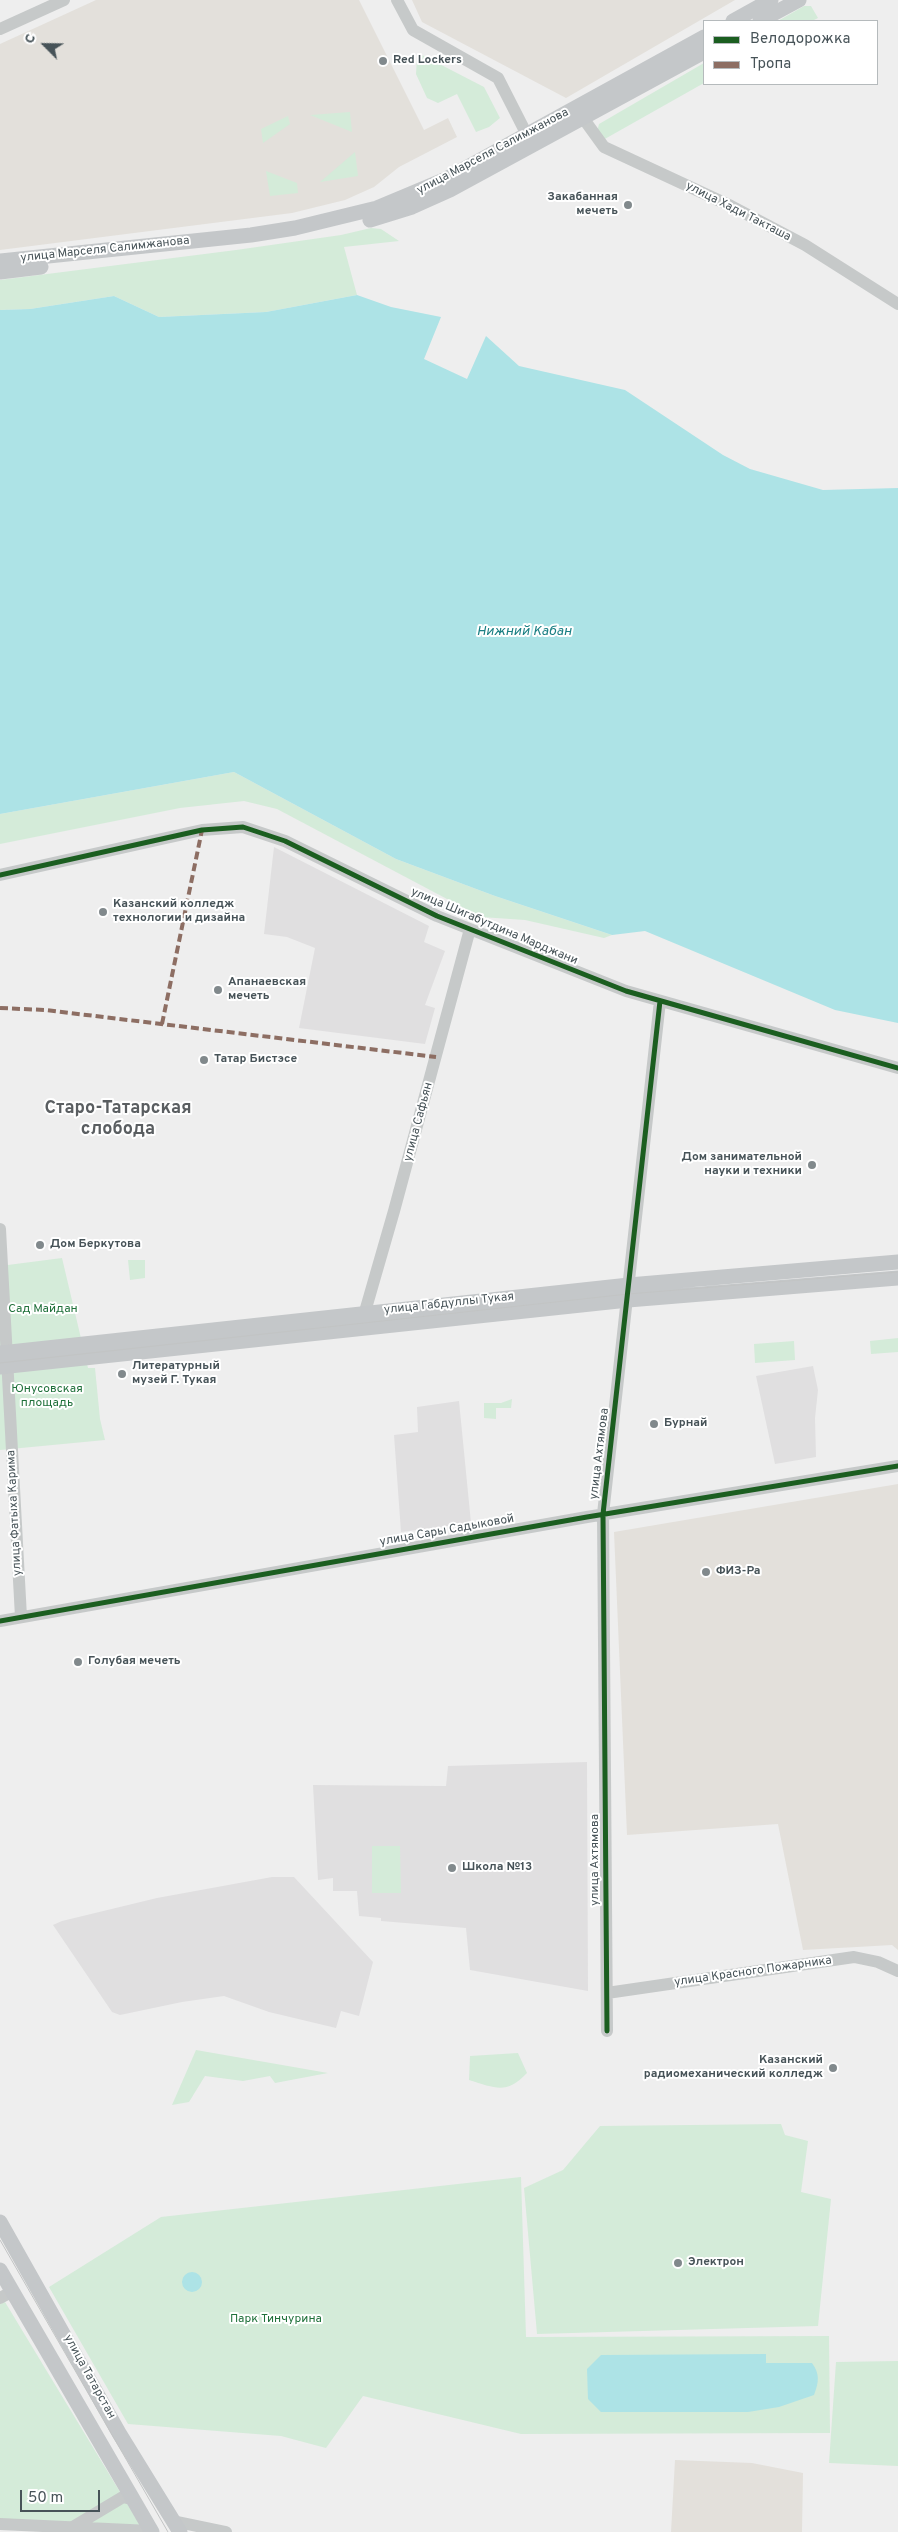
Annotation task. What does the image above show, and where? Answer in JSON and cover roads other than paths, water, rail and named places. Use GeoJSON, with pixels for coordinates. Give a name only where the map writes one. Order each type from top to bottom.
{"type":"FeatureCollection","features":[{"type":"Feature","properties":{"kind":"main road"},"geometry":{"type":"LineString","coordinates":[[735,20],[771,0]]}},
{"type":"Feature","properties":{"kind":"main road"},"geometry":{"type":"LineString","coordinates":[[762,20],[799,0]]}},
{"type":"Feature","properties":{"kind":"main road","name":"улица Марселя Салимжанова"},"geometry":{"type":"LineString","coordinates":[[0,261],[251,235],[335,219],[376,208],[444,180],[703,38]]}},
{"type":"Feature","properties":{"kind":"main road"},"geometry":{"type":"LineString","coordinates":[[0,272],[270,242],[385,216],[450,190],[703,53]]}},
{"type":"Feature","properties":{"kind":"main road","name":"улица Габдуллы Тукая"},"geometry":{"type":"LineString","coordinates":[[3,1360],[360,1330],[628,1292],[898,1262]]}},
{"type":"Feature","properties":{"kind":"main road","name":"улица Габдуллы Тукая"},"geometry":{"type":"LineString","coordinates":[[3,1360],[364,1313],[628,1292],[898,1278]]}},
{"type":"Feature","properties":{"kind":"main road","name":"улица Татарстан"},"geometry":{"type":"LineString","coordinates":[[0,2222],[120,2433],[176,2526]]}},
{"type":"Feature","properties":{"kind":"main road","name":"улица Татарстан"},"geometry":{"type":"LineString","coordinates":[[0,2270],[6,2294],[152,2532]]}},
{"type":"Feature","properties":{"kind":"main road"},"geometry":{"type":"LineString","coordinates":[[6,2294],[34,2279]]}},
{"type":"Feature","properties":{"kind":"main road"},"geometry":{"type":"LineString","coordinates":[[132,2499],[176,2526]]}},
{"type":"Feature","properties":{"kind":"main road"},"geometry":{"type":"LineString","coordinates":[[152,2532],[176,2526]]}},
{"type":"Feature","properties":{"kind":"street"},"geometry":{"type":"LineString","coordinates":[[0,29],[64,0]]}},
{"type":"Feature","properties":{"kind":"street"},"geometry":{"type":"LineString","coordinates":[[397,0],[413,30],[498,78],[527,135]]}},
{"type":"Feature","properties":{"kind":"street","name":"улица Хади Такташа"},"geometry":{"type":"LineString","coordinates":[[583,118],[604,147],[731,206],[805,245],[898,304]]}},
{"type":"Feature","properties":{"kind":"street","name":"улица Шигабутдина Марджани"},"geometry":{"type":"LineString","coordinates":[[0,875],[202,830],[243,827],[285,841],[437,916],[626,991],[898,1068]]}},
{"type":"Feature","properties":{"kind":"street","name":"улица Сафьян"},"geometry":{"type":"LineString","coordinates":[[360,1330],[470,929]]}},
{"type":"Feature","properties":{"kind":"street","name":"улица Ахтямова"},"geometry":{"type":"LineString","coordinates":[[607,2031],[603,1514],[660,1001]]}},
{"type":"Feature","properties":{"kind":"street","name":"улица Фатыха Карима"},"geometry":{"type":"LineString","coordinates":[[0,1230],[3,1360],[21,1617]]}},
{"type":"Feature","properties":{"kind":"street","name":"улица Сары Садыковой"},"geometry":{"type":"LineString","coordinates":[[0,1621],[603,1514],[898,1466]]}},
{"type":"Feature","properties":{"kind":"street","name":"улица Красного Пожарника"},"geometry":{"type":"LineString","coordinates":[[607,1994],[854,1957],[878,1962],[898,1971]]}},
{"type":"Feature","properties":{"kind":"street"},"geometry":{"type":"LineString","coordinates":[[72,2527],[123,2497],[132,2499]]}},
{"type":"Feature","properties":{"kind":"street"},"geometry":{"type":"LineString","coordinates":[[0,2524],[152,2532]]}},
{"type":"Feature","properties":{"kind":"street"},"geometry":{"type":"LineString","coordinates":[[176,2526],[226,2532]]}},
{"type":"Feature","properties":{"kind":"water","name":"Нижний Кабан"},"geometry":{"type":"Polygon","coordinates":[[[357,295],[391,307],[441,317],[424,359],[467,379],[486,336],[519,366],[625,390],[723,455],[750,469],[823,490],[898,488],[898,1023],[835,1010],[645,931],[612,935],[495,896],[396,859],[234,772],[0,814],[0,310],[30,309],[114,296],[159,317],[266,312],[357,295]]]}},
{"type":"Feature","properties":{"kind":"water"},"geometry":{"type":"Polygon","coordinates":[[[192,2272],[199,2275],[202,2282],[199,2289],[192,2292],[185,2289],[182,2282],[185,2275],[192,2272]]]}},
{"type":"Feature","properties":{"kind":"water"},"geometry":{"type":"Polygon","coordinates":[[[766,2354],[766,2363],[812,2363],[818,2378],[814,2395],[779,2407],[748,2412],[601,2412],[588,2399],[587,2369],[601,2355],[766,2354]]]}},
{"type":"Feature","properties":{"kind":"tram line"},"geometry":{"type":"LineString","coordinates":[[0,1363],[628,1294],[898,1272]]}},
{"type":"Feature","properties":{"kind":"tram line"},"geometry":{"type":"LineString","coordinates":[[0,2240],[168,2532]]}},
{"type":"Feature","properties":{"kind":"place","name":"Red Lockers"},"geometry":{"type":"Point","coordinates":[383,61]}},
{"type":"Feature","properties":{"kind":"place","name":"Закабанная мечеть"},"geometry":{"type":"Point","coordinates":[628,205]}},
{"type":"Feature","properties":{"kind":"place","name":"Казанский колледж технологии и дизайна"},"geometry":{"type":"Point","coordinates":[103,912]}},
{"type":"Feature","properties":{"kind":"place","name":"Апанаевская мечеть"},"geometry":{"type":"Point","coordinates":[218,990]}},
{"type":"Feature","properties":{"kind":"place","name":"Татар Бистэсе"},"geometry":{"type":"Point","coordinates":[204,1060]}},
{"type":"Feature","properties":{"kind":"place","name":"Дом занимательной науки и техники"},"geometry":{"type":"Point","coordinates":[812,1165]}},
{"type":"Feature","properties":{"kind":"place","name":"Дом Беркутова"},"geometry":{"type":"Point","coordinates":[40,1245]}},
{"type":"Feature","properties":{"kind":"place","name":"Литературный музей Г. Тукая"},"geometry":{"type":"Point","coordinates":[122,1374]}},
{"type":"Feature","properties":{"kind":"place","name":"Бурнай"},"geometry":{"type":"Point","coordinates":[654,1424]}},
{"type":"Feature","properties":{"kind":"place","name":"ФИЗ-Ра"},"geometry":{"type":"Point","coordinates":[706,1572]}},
{"type":"Feature","properties":{"kind":"place","name":"Голубая мечеть"},"geometry":{"type":"Point","coordinates":[78,1662]}},
{"type":"Feature","properties":{"kind":"place","name":"Школа №13"},"geometry":{"type":"Point","coordinates":[452,1868]}},
{"type":"Feature","properties":{"kind":"place","name":"Казанский радиомеханический колледж"},"geometry":{"type":"Point","coordinates":[833,2068]}},
{"type":"Feature","properties":{"kind":"place","name":"Электрон"},"geometry":{"type":"Point","coordinates":[678,2263]}},
{"type":"Feature","properties":{"kind":"district","name":"Старо-Татарская слобода"},"geometry":{"type":"Point","coordinates":[118,1119]}},
{"type":"Feature","properties":{"kind":"park label","name":"Сад Майдан"},"geometry":{"type":"Point","coordinates":[43,1310]}},
{"type":"Feature","properties":{"kind":"park label","name":"Юнусовская площадь"},"geometry":{"type":"Point","coordinates":[47,1397]}},
{"type":"Feature","properties":{"kind":"park label","name":"Парк Тинчурина"},"geometry":{"type":"Point","coordinates":[276,2320]}}]}
